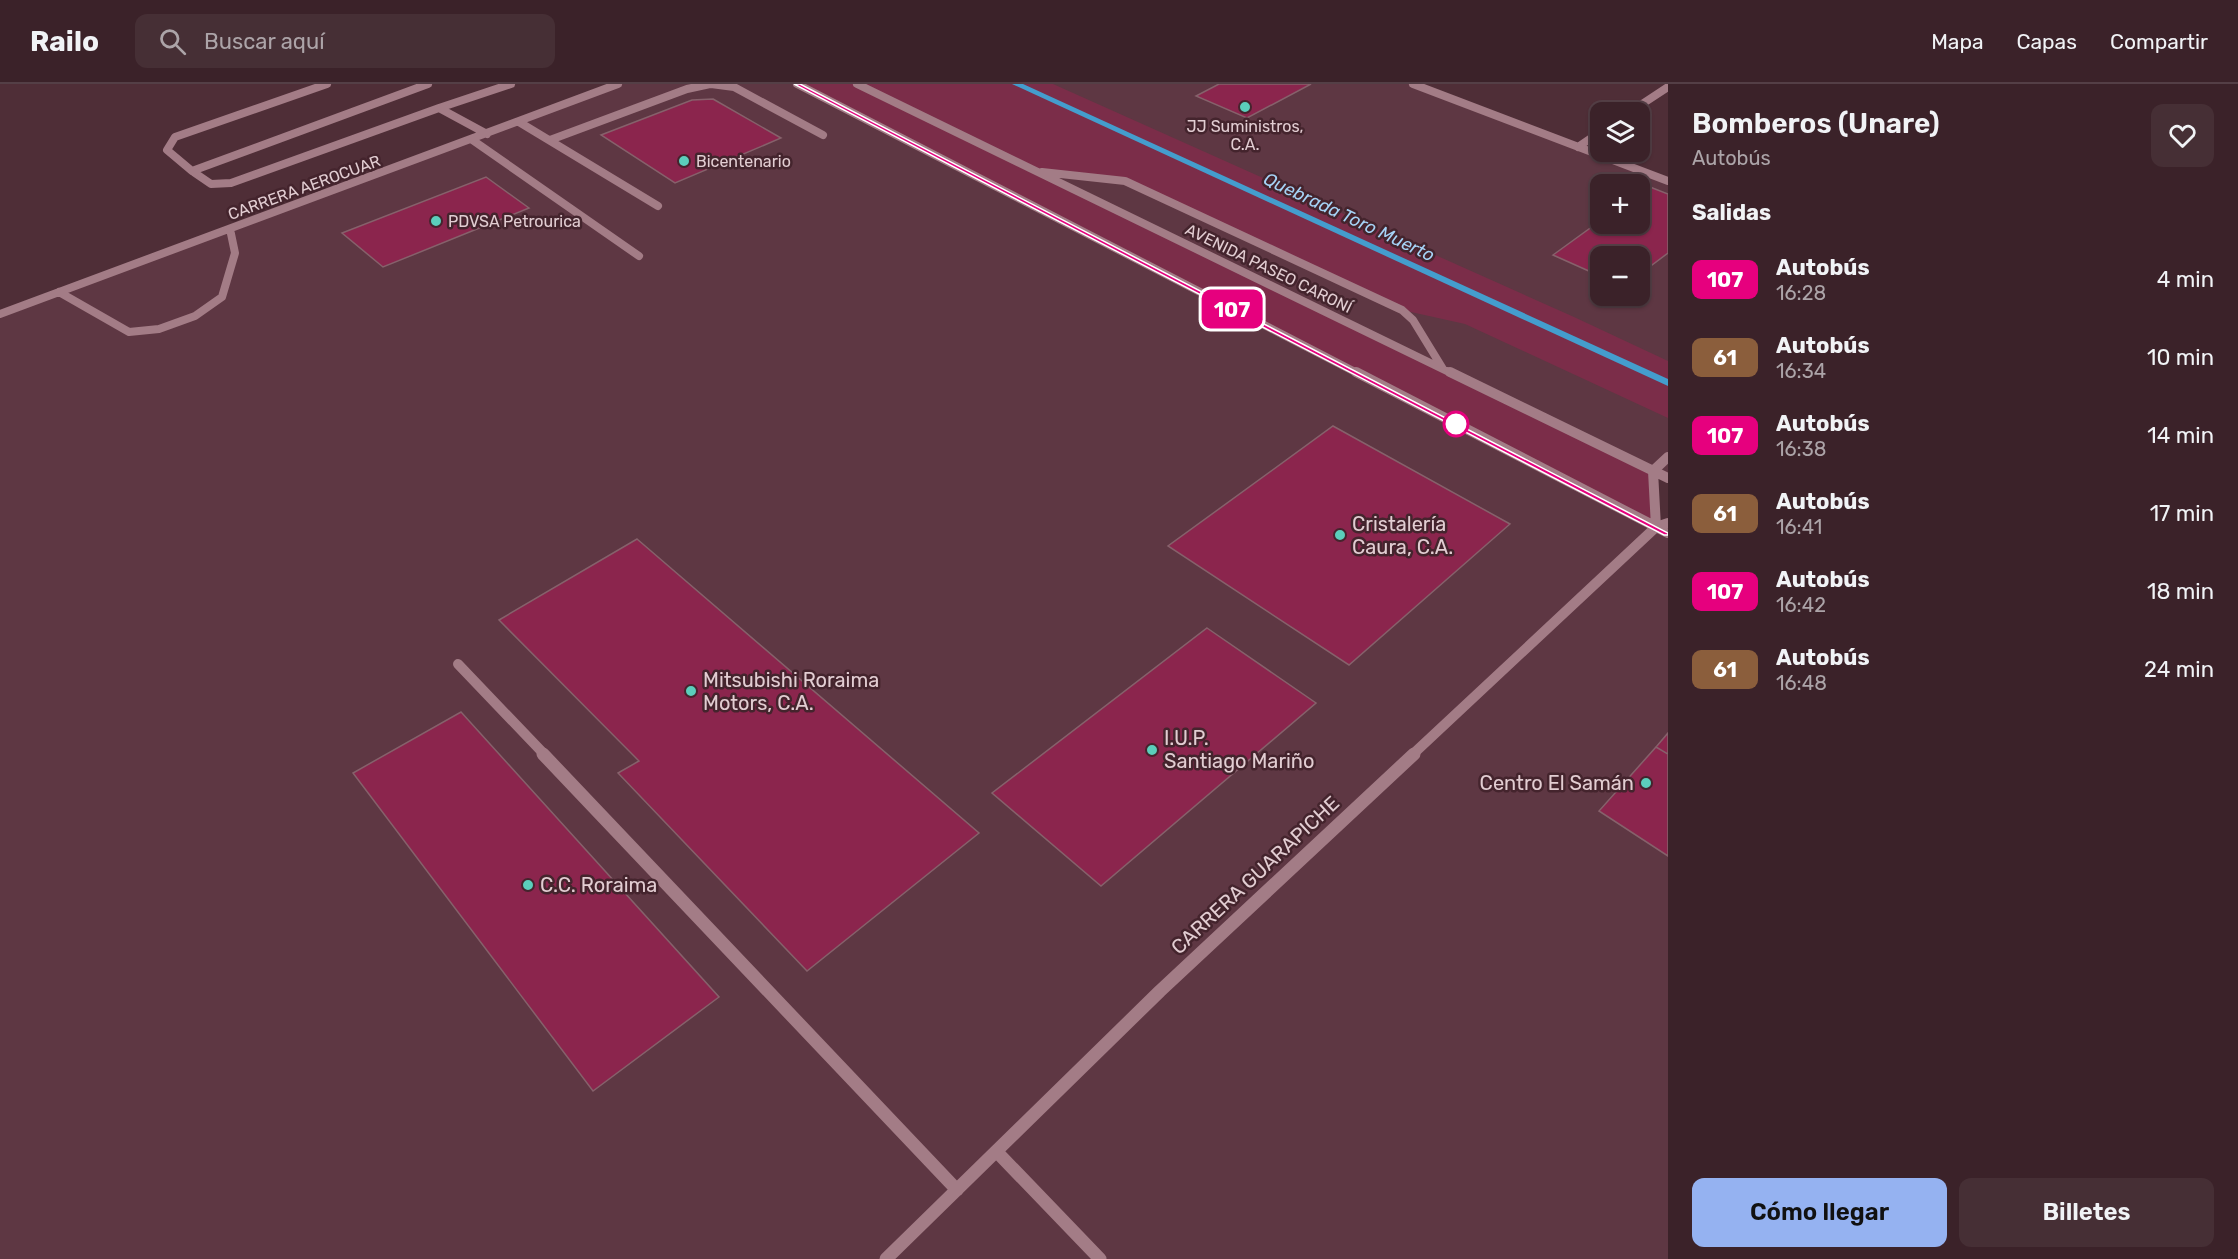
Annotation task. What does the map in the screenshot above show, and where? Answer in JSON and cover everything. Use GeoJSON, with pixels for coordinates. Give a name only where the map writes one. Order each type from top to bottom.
{"type":"FeatureCollection","features":[{"type":"Feature","properties":{"kind":"street"},"geometry":{"type":"LineString","coordinates":[[327,84],[175,137],[167,150],[211,184],[231,183],[511,84]]}},
{"type":"Feature","properties":{"kind":"street"},"geometry":{"type":"LineString","coordinates":[[192,171],[428,84]]}},
{"type":"Feature","properties":{"kind":"street","name":"CARRERA AEROCUAR"},"geometry":{"type":"LineString","coordinates":[[0,314],[618,84]]}},
{"type":"Feature","properties":{"kind":"street"},"geometry":{"type":"LineString","coordinates":[[550,140],[687,89],[711,84],[734,87],[824,135]]}},
{"type":"Feature","properties":{"kind":"street"},"geometry":{"type":"LineString","coordinates":[[797,84],[1662,525],[1668,533]]}},
{"type":"Feature","properties":{"kind":"street","name":"AVENIDA PASEO CARONÍ"},"geometry":{"type":"LineString","coordinates":[[857,84],[1668,478]]}},
{"type":"Feature","properties":{"kind":"street"},"geometry":{"type":"LineString","coordinates":[[1413,84],[1668,182]]}},
{"type":"Feature","properties":{"kind":"street"},"geometry":{"type":"LineString","coordinates":[[1645,102],[1668,87]]}},
{"type":"Feature","properties":{"kind":"street"},"geometry":{"type":"LineString","coordinates":[[440,108],[487,134]]}},
{"type":"Feature","properties":{"kind":"street"},"geometry":{"type":"LineString","coordinates":[[519,122],[658,206]]}},
{"type":"Feature","properties":{"kind":"street"},"geometry":{"type":"LineString","coordinates":[[1578,147],[1590,139]]}},
{"type":"Feature","properties":{"kind":"street"},"geometry":{"type":"LineString","coordinates":[[471,140],[639,256]]}},
{"type":"Feature","properties":{"kind":"street"},"geometry":{"type":"LineString","coordinates":[[1035,171],[1110,177],[1125,181],[1402,310],[1413,320],[1443,369]]}},
{"type":"Feature","properties":{"kind":"street"},"geometry":{"type":"LineString","coordinates":[[59,292],[129,332],[159,329],[195,316],[222,297],[235,253],[230,229]]}},
{"type":"Feature","properties":{"kind":"street"},"geometry":{"type":"LineString","coordinates":[[1662,525],[1653,471],[1668,457]]}},
{"type":"Feature","properties":{"kind":"street","name":"CARRERA GUARAPICHE"},"geometry":{"type":"LineString","coordinates":[[886,1259],[1160,991],[1662,525]]}},
{"type":"Feature","properties":{"kind":"street"},"geometry":{"type":"LineString","coordinates":[[458,664],[957,1190]]}},
{"type":"Feature","properties":{"kind":"street"},"geometry":{"type":"LineString","coordinates":[[997,1152],[1100,1259]]}},
{"type":"Feature","properties":{"kind":"shaded area"},"geometry":{"type":"Polygon","coordinates":[[[618,84],[797,84],[1668,533],[1668,1259],[0,1259],[0,314],[618,84]]]}},
{"type":"Feature","properties":{"kind":"shaded area"},"geometry":{"type":"Polygon","coordinates":[[[797,84],[1053,84],[1668,361],[1668,418],[1465,324],[1402,310],[1125,181],[1037,172],[1653,471],[1656,526],[1668,533],[797,84]]]}},
{"type":"Feature","properties":{"kind":"shaded area"},"geometry":{"type":"Polygon","coordinates":[[[857,84],[1413,84],[1590,151],[1590,162],[1618,162],[1650,174],[1590,174],[1590,234],[1650,234],[1650,174],[1668,181],[1668,478],[857,84]]]}},
{"type":"Feature","properties":{"kind":"building","name":"JJ Suministros, C.A."},"geometry":{"type":"Polygon","coordinates":[[[1219,84],[1311,84],[1247,118],[1196,96],[1219,84]]]}},
{"type":"Feature","properties":{"kind":"building","name":"Bicentenario"},"geometry":{"type":"Polygon","coordinates":[[[713,99],[781,138],[675,183],[601,135],[692,100],[713,99]]]}},
{"type":"Feature","properties":{"kind":"building","name":"PDVSA Petrourica"},"geometry":{"type":"Polygon","coordinates":[[[486,177],[529,208],[383,267],[342,233],[486,177]]]}},
{"type":"Feature","properties":{"kind":"building"},"geometry":{"type":"Polygon","coordinates":[[[1650,187],[1668,194],[1668,253],[1650,266],[1650,246],[1590,246],[1590,272],[1553,255],[1590,228],[1590,234],[1650,234],[1650,187]]]}},
{"type":"Feature","properties":{"kind":"building","name":"Cristalería Caura, C.A."},"geometry":{"type":"Polygon","coordinates":[[[1333,426],[1510,524],[1349,665],[1168,546],[1333,426]]]}},
{"type":"Feature","properties":{"kind":"building","name":"Mitsubishi Roraima Motors, C.A."},"geometry":{"type":"Polygon","coordinates":[[[637,539],[979,833],[807,971],[618,773],[639,761],[499,620],[637,539]]]}},
{"type":"Feature","properties":{"kind":"building"},"geometry":{"type":"Polygon","coordinates":[[[1207,628],[1316,703],[1101,886],[992,793],[1207,628]]]}},
{"type":"Feature","properties":{"kind":"building","name":"C.C. Roraima"},"geometry":{"type":"Polygon","coordinates":[[[461,712],[719,997],[593,1091],[353,773],[461,712]]]}},
{"type":"Feature","properties":{"kind":"building"},"geometry":{"type":"Polygon","coordinates":[[[1668,733],[1668,754],[1656,747],[1668,733]]]}},
{"type":"Feature","properties":{"kind":"building","name":"Centro El Samán"},"geometry":{"type":"Polygon","coordinates":[[[1656,747],[1668,754],[1668,856],[1599,811],[1656,747]]]}},
{"type":"Feature","properties":{"kind":"waterway","name":"Quebrada Toro Muerto"},"geometry":{"type":"LineString","coordinates":[[1016,84],[1668,383]]}},
{"type":"Feature","properties":{"kind":"bus line","name":"107"},"geometry":{"type":"LineString","coordinates":[[797,84],[1668,533]]}},
{"type":"Feature","properties":{"kind":"place","name":"JJ Suministros, C.A."},"geometry":{"type":"Point","coordinates":[1245,107]}},
{"type":"Feature","properties":{"kind":"place","name":"Bicentenario"},"geometry":{"type":"Point","coordinates":[684,161]}},
{"type":"Feature","properties":{"kind":"place","name":"PDVSA Petrourica"},"geometry":{"type":"Point","coordinates":[436,221]}},
{"type":"Feature","properties":{"kind":"place","name":"Cristalería Caura, C.A."},"geometry":{"type":"Point","coordinates":[1340,535]}},
{"type":"Feature","properties":{"kind":"place","name":"Mitsubishi Roraima Motors, C.A."},"geometry":{"type":"Point","coordinates":[691,691]}},
{"type":"Feature","properties":{"kind":"place","name":"I.U.P. Santiago Mariño"},"geometry":{"type":"Point","coordinates":[1152,750]}},
{"type":"Feature","properties":{"kind":"place","name":"Centro El Samán"},"geometry":{"type":"Point","coordinates":[1646,783]}},
{"type":"Feature","properties":{"kind":"place","name":"C.C. Roraima"},"geometry":{"type":"Point","coordinates":[528,885]}}]}
